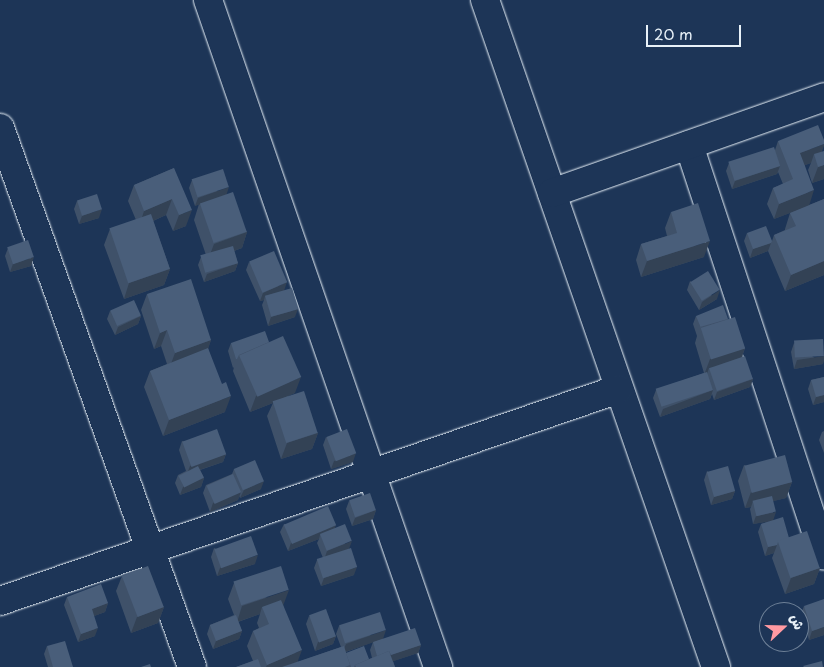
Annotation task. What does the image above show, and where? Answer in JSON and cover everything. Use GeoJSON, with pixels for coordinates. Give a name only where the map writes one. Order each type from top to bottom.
{"type":"FeatureCollection","features":[{"type":"Feature","properties":{"kind":"street"},"geometry":{"type":"LineString","coordinates":[[208,0],[438,667]]}},
{"type":"Feature","properties":{"kind":"street"},"geometry":{"type":"LineString","coordinates":[[485,0],[716,667]]}},
{"type":"Feature","properties":{"kind":"street"},"geometry":{"type":"LineString","coordinates":[[552,193],[824,98]]}},
{"type":"Feature","properties":{"kind":"street"},"geometry":{"type":"LineString","coordinates":[[0,128],[192,667]]}},
{"type":"Feature","properties":{"kind":"street"},"geometry":{"type":"LineString","coordinates":[[689,145],[824,555]]}},
{"type":"Feature","properties":{"kind":"street"},"geometry":{"type":"LineString","coordinates":[[0,601],[371,472],[619,389]]}},
{"type":"Feature","properties":{"kind":"building"},"geometry":{"type":"Polygon","coordinates":[[[818,125],[824,144],[800,153],[814,190],[779,204],[773,188],[793,179],[778,141],[818,125]]]}},
{"type":"Feature","properties":{"kind":"building"},"geometry":{"type":"Polygon","coordinates":[[[774,147],[780,166],[735,181],[728,162],[774,147]]]}},
{"type":"Feature","properties":{"kind":"building"},"geometry":{"type":"Polygon","coordinates":[[[824,151],[824,165],[818,167],[814,154],[824,151]]]}},
{"type":"Feature","properties":{"kind":"building"},"geometry":{"type":"Polygon","coordinates":[[[174,168],[192,210],[179,215],[172,199],[144,211],[134,185],[174,168]]]}},
{"type":"Feature","properties":{"kind":"building"},"geometry":{"type":"Polygon","coordinates":[[[223,169],[229,187],[197,197],[192,179],[223,169]]]}},
{"type":"Feature","properties":{"kind":"building"},"geometry":{"type":"Polygon","coordinates":[[[233,192],[247,232],[214,243],[200,203],[233,192]]]}},
{"type":"Feature","properties":{"kind":"building"},"geometry":{"type":"Polygon","coordinates":[[[97,194],[102,209],[82,216],[77,200],[97,194]]]}},
{"type":"Feature","properties":{"kind":"building"},"geometry":{"type":"Polygon","coordinates":[[[824,199],[824,261],[791,275],[774,235],[796,226],[790,213],[824,199]]]}},
{"type":"Feature","properties":{"kind":"building"},"geometry":{"type":"Polygon","coordinates":[[[698,203],[710,241],[647,261],[641,244],[677,233],[671,212],[698,203]]]}},
{"type":"Feature","properties":{"kind":"building"},"geometry":{"type":"Polygon","coordinates":[[[151,214],[170,269],[128,283],[109,228],[151,214]]]}},
{"type":"Feature","properties":{"kind":"building"},"geometry":{"type":"Polygon","coordinates":[[[766,226],[772,241],[771,243],[753,249],[747,233],[766,226]]]}},
{"type":"Feature","properties":{"kind":"building"},"geometry":{"type":"Polygon","coordinates":[[[28,240],[34,257],[13,264],[7,247],[28,240]]]}},
{"type":"Feature","properties":{"kind":"building"},"geometry":{"type":"Polygon","coordinates":[[[233,246],[238,263],[205,273],[200,255],[233,246]]]}},
{"type":"Feature","properties":{"kind":"building"},"geometry":{"type":"Polygon","coordinates":[[[274,251],[287,282],[262,293],[249,262],[274,251]]]}},
{"type":"Feature","properties":{"kind":"building"},"geometry":{"type":"Polygon","coordinates":[[[708,271],[720,290],[702,301],[690,282],[708,271]]]}},
{"type":"Feature","properties":{"kind":"building"},"geometry":{"type":"Polygon","coordinates":[[[191,279],[211,340],[175,353],[167,330],[160,333],[147,294],[191,279]]]}},
{"type":"Feature","properties":{"kind":"building"},"geometry":{"type":"Polygon","coordinates":[[[292,288],[298,309],[271,317],[265,296],[292,288]]]}},
{"type":"Feature","properties":{"kind":"building"},"geometry":{"type":"Polygon","coordinates":[[[134,300],[141,316],[117,326],[110,311],[134,300]]]}},
{"type":"Feature","properties":{"kind":"building"},"geometry":{"type":"Polygon","coordinates":[[[723,305],[728,319],[701,327],[696,316],[723,305]]]}},
{"type":"Feature","properties":{"kind":"building"},"geometry":{"type":"Polygon","coordinates":[[[735,317],[745,348],[711,360],[701,328],[735,317]]]}},
{"type":"Feature","properties":{"kind":"building"},"geometry":{"type":"Polygon","coordinates":[[[265,331],[269,342],[239,355],[236,359],[231,343],[265,331]]]}},
{"type":"Feature","properties":{"kind":"building"},"geometry":{"type":"Polygon","coordinates":[[[283,336],[301,377],[257,397],[239,356],[283,336]]]}},
{"type":"Feature","properties":{"kind":"building"},"geometry":{"type":"Polygon","coordinates":[[[823,339],[824,356],[795,357],[794,341],[823,339]]]}},
{"type":"Feature","properties":{"kind":"building"},"geometry":{"type":"Polygon","coordinates":[[[208,348],[222,384],[226,382],[231,396],[169,420],[150,371],[208,348]]]}},
{"type":"Feature","properties":{"kind":"building"},"geometry":{"type":"Polygon","coordinates":[[[745,356],[753,379],[717,391],[709,368],[745,356]]]}},
{"type":"Feature","properties":{"kind":"building"},"geometry":{"type":"Polygon","coordinates":[[[707,372],[713,390],[662,407],[656,389],[707,372]]]}},
{"type":"Feature","properties":{"kind":"building"},"geometry":{"type":"Polygon","coordinates":[[[824,377],[824,395],[816,397],[811,380],[824,377]]]}},
{"type":"Feature","properties":{"kind":"building"},"geometry":{"type":"Polygon","coordinates":[[[304,391],[318,433],[286,443],[273,401],[304,391]]]}},
{"type":"Feature","properties":{"kind":"building"},"geometry":{"type":"Polygon","coordinates":[[[217,429],[226,454],[191,467],[182,442],[217,429]]]}},
{"type":"Feature","properties":{"kind":"building"},"geometry":{"type":"Polygon","coordinates":[[[347,429],[356,453],[336,461],[326,437],[347,429]]]}},
{"type":"Feature","properties":{"kind":"building"},"geometry":{"type":"Polygon","coordinates":[[[785,455],[792,482],[752,493],[744,466],[785,455]]]}},
{"type":"Feature","properties":{"kind":"building"},"geometry":{"type":"Polygon","coordinates":[[[255,460],[264,481],[243,490],[234,469],[255,460]]]}},
{"type":"Feature","properties":{"kind":"building"},"geometry":{"type":"Polygon","coordinates":[[[198,466],[204,478],[184,488],[178,476],[198,466]]]}},
{"type":"Feature","properties":{"kind":"building"},"geometry":{"type":"Polygon","coordinates":[[[728,466],[735,491],[714,497],[707,472],[728,466]]]}},
{"type":"Feature","properties":{"kind":"building"},"geometry":{"type":"Polygon","coordinates":[[[233,474],[241,492],[215,504],[207,486],[233,474]]]}},
{"type":"Feature","properties":{"kind":"building"},"geometry":{"type":"Polygon","coordinates":[[[370,493],[376,510],[355,517],[349,500],[370,493]]]}},
{"type":"Feature","properties":{"kind":"building"},"geometry":{"type":"Polygon","coordinates":[[[772,496],[776,512],[756,516],[753,501],[772,496]]]}},
{"type":"Feature","properties":{"kind":"building"},"geometry":{"type":"Polygon","coordinates":[[[328,506],[336,525],[292,544],[284,525],[328,506]]]}},
{"type":"Feature","properties":{"kind":"building"},"geometry":{"type":"Polygon","coordinates":[[[783,517],[789,538],[778,542],[777,545],[768,547],[761,524],[783,517]]]}},
{"type":"Feature","properties":{"kind":"building"},"geometry":{"type":"Polygon","coordinates":[[[345,524],[352,541],[327,551],[320,534],[345,524]]]}},
{"type":"Feature","properties":{"kind":"building"},"geometry":{"type":"Polygon","coordinates":[[[807,531],[820,568],[790,578],[778,541],[807,531]]]}},
{"type":"Feature","properties":{"kind":"building"},"geometry":{"type":"Polygon","coordinates":[[[251,536],[258,555],[221,568],[214,549],[251,536]]]}},
{"type":"Feature","properties":{"kind":"building"},"geometry":{"type":"Polygon","coordinates":[[[351,548],[357,567],[323,578],[317,559],[351,548]]]}},
{"type":"Feature","properties":{"kind":"building"},"geometry":{"type":"Polygon","coordinates":[[[148,566],[164,607],[138,617],[122,576],[148,566]]]}},
{"type":"Feature","properties":{"kind":"building"},"geometry":{"type":"Polygon","coordinates":[[[281,566],[289,590],[241,605],[233,581],[281,566]]]}},
{"type":"Feature","properties":{"kind":"building"},"geometry":{"type":"Polygon","coordinates":[[[101,584],[108,603],[92,609],[98,628],[81,634],[67,597],[101,584]]]}},
{"type":"Feature","properties":{"kind":"building"},"geometry":{"type":"Polygon","coordinates":[[[824,599],[824,627],[812,631],[809,622],[809,604],[824,599]]]}},
{"type":"Feature","properties":{"kind":"building"},"geometry":{"type":"Polygon","coordinates":[[[281,600],[302,650],[267,665],[253,631],[269,624],[262,607],[281,600]]]}},
{"type":"Feature","properties":{"kind":"building"},"geometry":{"type":"Polygon","coordinates":[[[326,609],[336,636],[319,642],[309,615],[326,609]]]}},
{"type":"Feature","properties":{"kind":"building"},"geometry":{"type":"Polygon","coordinates":[[[380,612],[386,630],[345,643],[339,625],[380,612]]]}},
{"type":"Feature","properties":{"kind":"building"},"geometry":{"type":"Polygon","coordinates":[[[236,615],[242,631],[216,641],[210,625],[236,615]]]}},
{"type":"Feature","properties":{"kind":"building"},"geometry":{"type":"Polygon","coordinates":[[[415,628],[421,645],[391,655],[389,651],[377,656],[373,642],[415,628]]]}},
{"type":"Feature","properties":{"kind":"building"},"geometry":{"type":"Polygon","coordinates":[[[65,641],[73,667],[53,667],[47,646],[65,641]]]}},
{"type":"Feature","properties":{"kind":"building"},"geometry":{"type":"Polygon","coordinates":[[[344,646],[350,665],[345,667],[282,667],[344,646]]]}},
{"type":"Feature","properties":{"kind":"building"},"geometry":{"type":"Polygon","coordinates":[[[364,646],[369,659],[351,667],[346,653],[364,646]]]}},
{"type":"Feature","properties":{"kind":"building"},"geometry":{"type":"Polygon","coordinates":[[[389,651],[395,667],[356,667],[355,665],[389,651]]]}},
{"type":"Feature","properties":{"kind":"building"},"geometry":{"type":"Polygon","coordinates":[[[258,659],[261,667],[236,667],[258,659]]]}},
{"type":"Feature","properties":{"kind":"building"},"geometry":{"type":"Polygon","coordinates":[[[822,661],[823,667],[803,666],[822,661]]]}}]}
